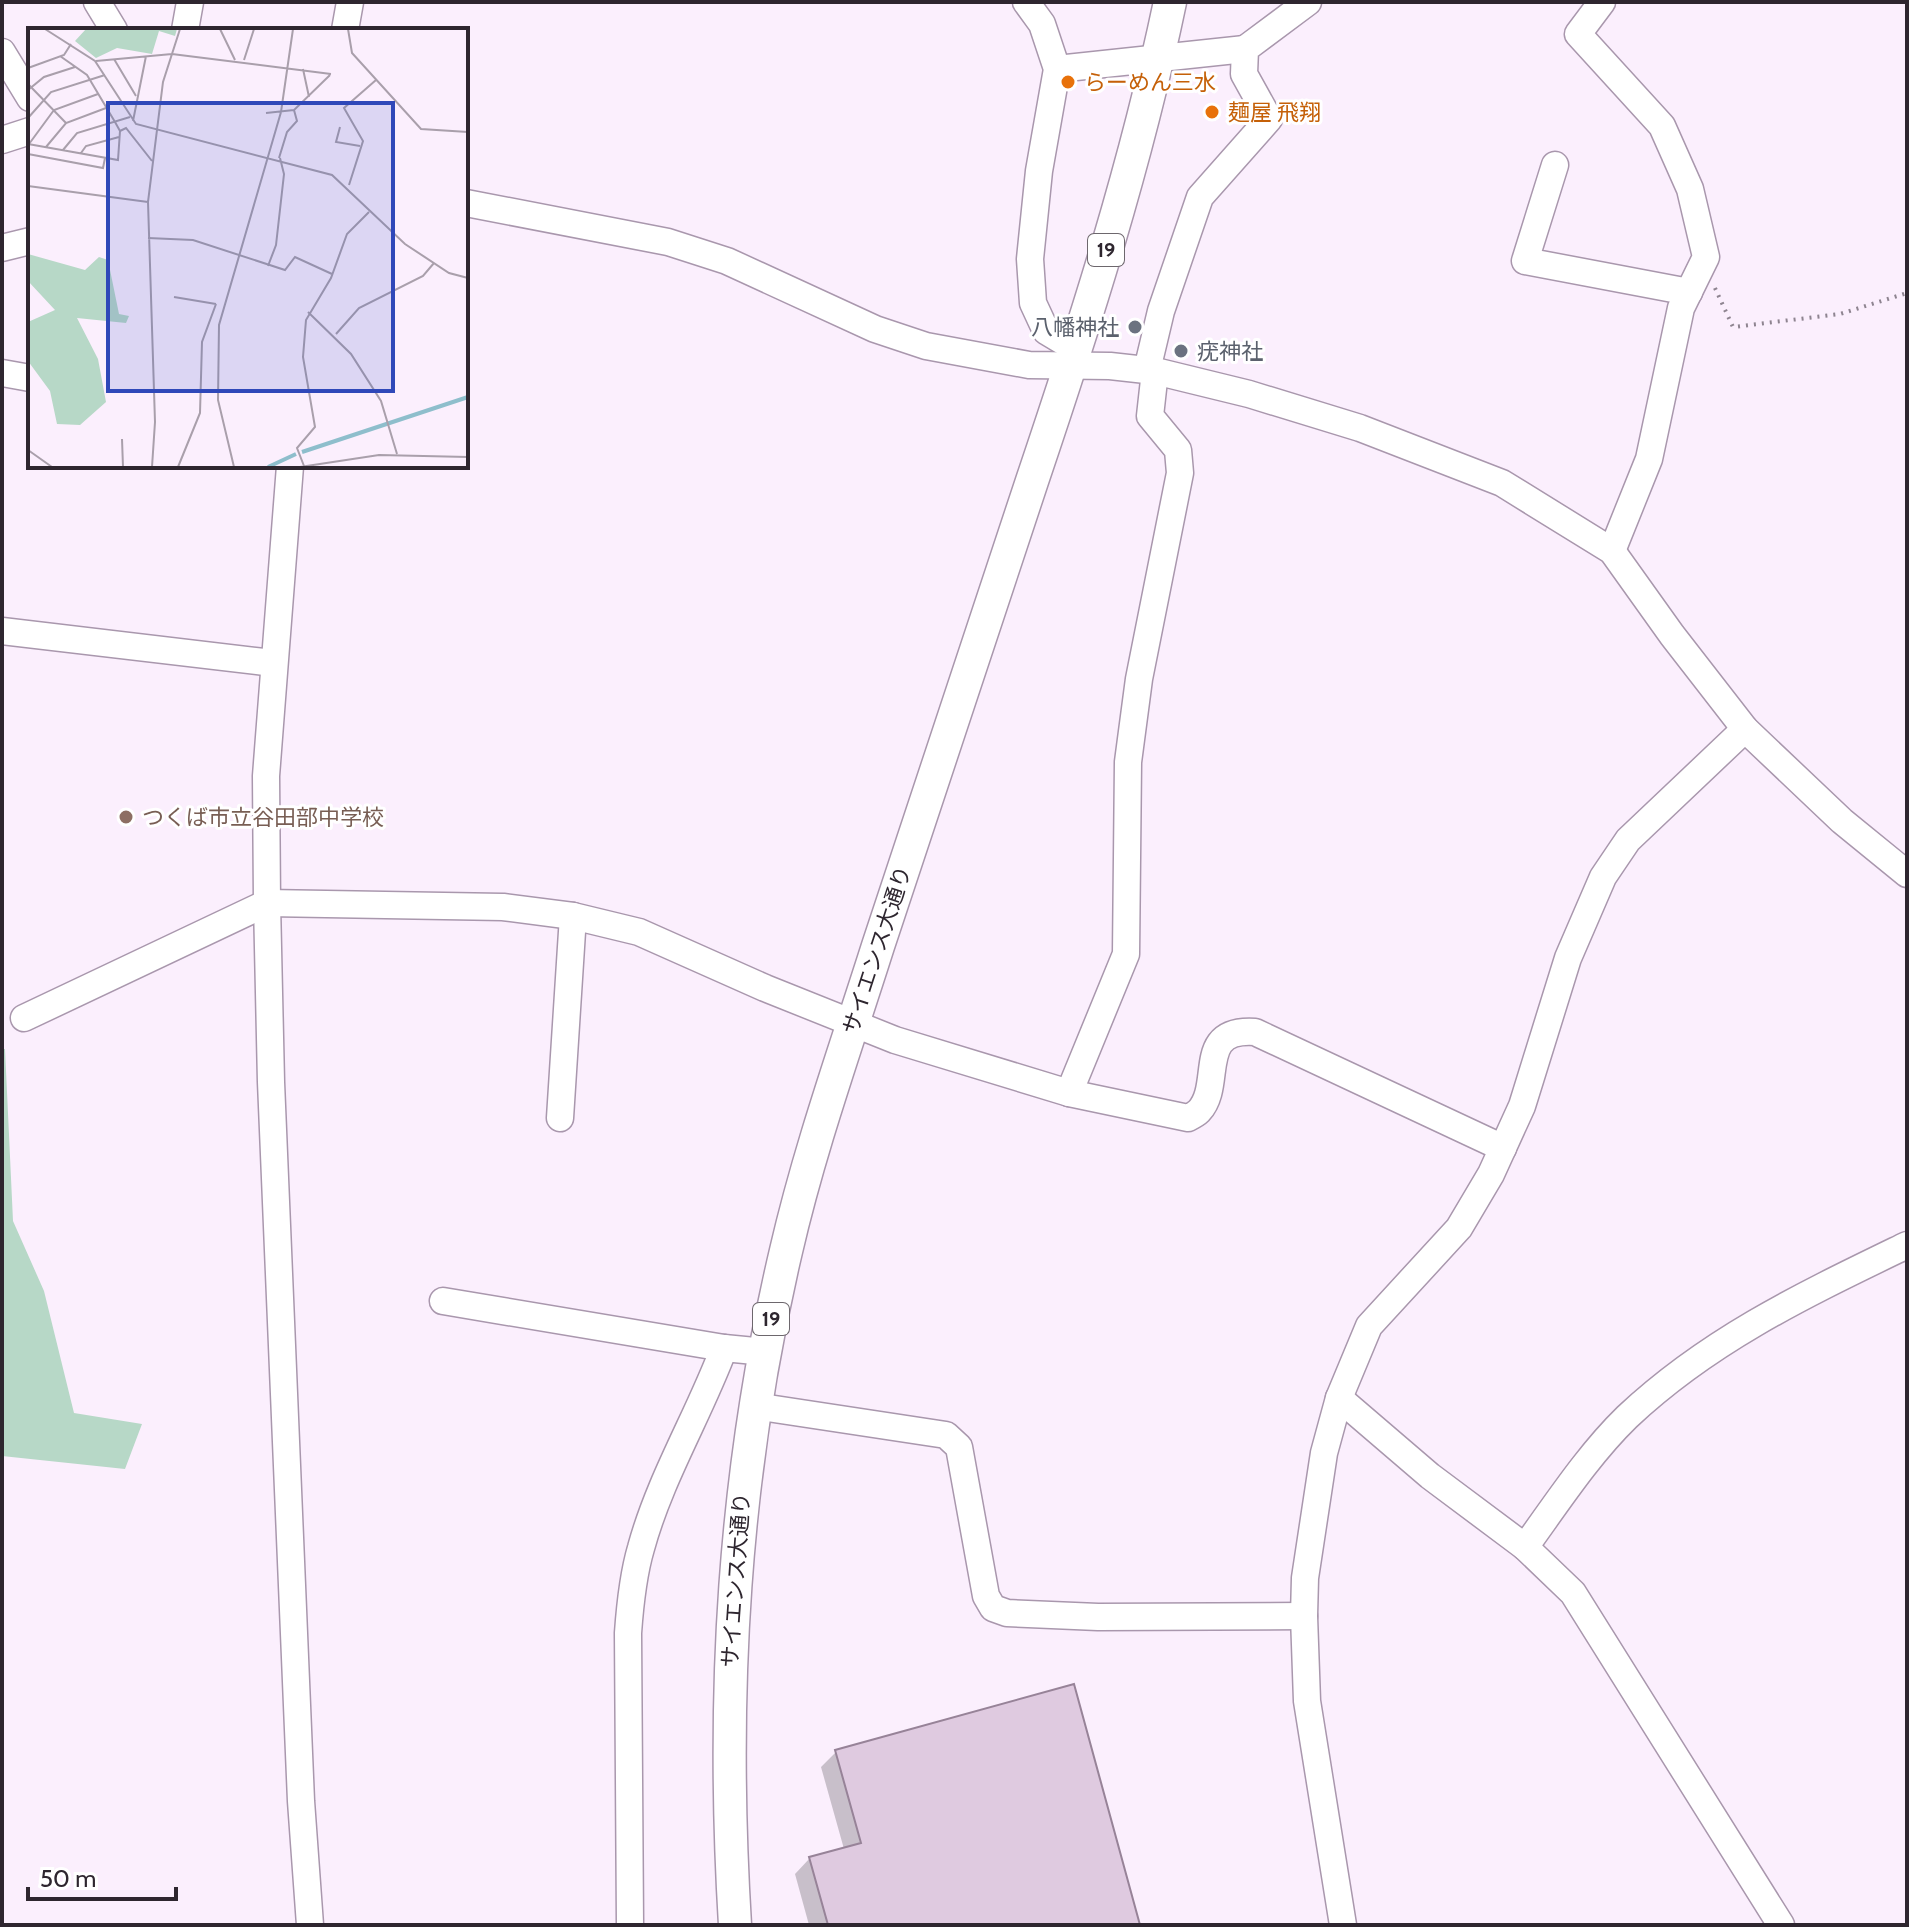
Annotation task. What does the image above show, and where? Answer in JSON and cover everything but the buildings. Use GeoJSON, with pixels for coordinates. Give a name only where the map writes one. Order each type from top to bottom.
{"type":"FeatureCollection","features":[{"type":"Feature","properties":{"kind":"main road","name":"サイエンス大通り"},"geometry":{"type":"LineString","coordinates":[[735,1925],[727,1764],[729,1666],[743,1484],[765,1352],[798,1203],[853,1024],[1073,358],[1158,59],[1170,2]]}},
{"type":"Feature","properties":{"kind":"street"},"geometry":{"type":"LineString","coordinates":[[97,2],[113,28]]}},
{"type":"Feature","properties":{"kind":"street"},"geometry":{"type":"LineString","coordinates":[[185,28],[190,2]]}},
{"type":"Feature","properties":{"kind":"street"},"geometry":{"type":"LineString","coordinates":[[345,28],[350,2]]}},
{"type":"Feature","properties":{"kind":"street"},"geometry":{"type":"LineString","coordinates":[[1026,2],[1042,24],[1057,69],[1039,171],[1030,281],[1033,303],[1046,331],[1073,358]]}},
{"type":"Feature","properties":{"kind":"street"},"geometry":{"type":"LineString","coordinates":[[1057,69],[1245,49],[1308,2]]}},
{"type":"Feature","properties":{"kind":"street"},"geometry":{"type":"LineString","coordinates":[[1602,2],[1578,34],[1662,126],[1690,189],[1706,257],[1681,308],[1649,459],[1612,551]]}},
{"type":"Feature","properties":{"kind":"street"},"geometry":{"type":"LineString","coordinates":[[1069,1093],[1126,954],[1128,762],[1139,679],[1180,473],[1178,450],[1150,416],[1151,370],[1161,311],[1200,197],[1269,119],[1244,74],[1245,49]]}},
{"type":"Feature","properties":{"kind":"street"},"geometry":{"type":"LineString","coordinates":[[2,52],[28,95]]}},
{"type":"Feature","properties":{"kind":"street"},"geometry":{"type":"LineString","coordinates":[[2,140],[28,132]]}},
{"type":"Feature","properties":{"kind":"street"},"geometry":{"type":"LineString","coordinates":[[1555,165],[1525,261],[1689,292]]}},
{"type":"Feature","properties":{"kind":"street"},"geometry":{"type":"LineString","coordinates":[[468,203],[668,242],[727,261],[875,329],[926,346],[1029,365],[1073,358],[1151,370],[1249,394],[1360,428],[1502,483],[1612,551],[1745,729],[1842,821],[1907,874]]}},
{"type":"Feature","properties":{"kind":"street"},"geometry":{"type":"LineString","coordinates":[[2,248],[28,242]]}},
{"type":"Feature","properties":{"kind":"street"},"geometry":{"type":"LineString","coordinates":[[2,373],[28,378]]}},
{"type":"Feature","properties":{"kind":"street"},"geometry":{"type":"LineString","coordinates":[[290,468],[266,776],[267,903],[300,1785],[310,1925]]}},
{"type":"Feature","properties":{"kind":"street"},"geometry":{"type":"LineString","coordinates":[[2,631],[273,663]]}},
{"type":"Feature","properties":{"kind":"street"},"geometry":{"type":"LineString","coordinates":[[1343,1925],[1307,1701],[1304,1616],[1305,1578],[1324,1453],[1339,1398],[1369,1326],[1459,1228],[1491,1174],[1522,1106],[1568,958],[1603,877],[1628,840],[1745,729]]}},
{"type":"Feature","properties":{"kind":"street"},"geometry":{"type":"LineString","coordinates":[[24,1018],[267,903],[503,907],[573,916],[639,932],[895,1040],[1069,1093],[1188,1118],[1200,1110],[1208,1092],[1213,1052],[1227,1038],[1240,1031],[1255,1032],[1503,1148]]}},
{"type":"Feature","properties":{"kind":"street"},"geometry":{"type":"LineString","coordinates":[[560,1118],[573,916]]}},
{"type":"Feature","properties":{"kind":"street"},"geometry":{"type":"LineString","coordinates":[[1525,1547],[1580,1472],[1625,1419],[1681,1371],[1779,1307],[1907,1245]]}},
{"type":"Feature","properties":{"kind":"street"},"geometry":{"type":"LineString","coordinates":[[443,1301],[724,1348],[765,1352]]}},
{"type":"Feature","properties":{"kind":"street"},"geometry":{"type":"LineString","coordinates":[[630,1925],[628,1633],[631,1597],[645,1535],[724,1348]]}},
{"type":"Feature","properties":{"kind":"street"},"geometry":{"type":"LineString","coordinates":[[1339,1398],[1430,1476],[1525,1547],[1573,1593],[1781,1925]]}},
{"type":"Feature","properties":{"kind":"street"},"geometry":{"type":"LineString","coordinates":[[755,1406],[946,1435],[959,1447],[986,1596],[993,1608],[1007,1613],[1098,1617],[1304,1616]]}},
{"type":"Feature","properties":{"kind":"path"},"geometry":{"type":"LineString","coordinates":[[1689,292],[1716,288],[1733,327],[1840,314],[1907,293]]}},
{"type":"Feature","properties":{"kind":"green space"},"geometry":{"type":"Polygon","coordinates":[[[2,1049],[5,1049],[13,1221],[44,1291],[74,1413],[142,1424],[125,1469],[2,1456],[2,1049]]]}},
{"type":"Feature","properties":{"kind":"place","name":"らーめん三水"},"geometry":{"type":"Point","coordinates":[1068,82]}},
{"type":"Feature","properties":{"kind":"place","name":"麺屋 飛翔"},"geometry":{"type":"Point","coordinates":[1212,112]}},
{"type":"Feature","properties":{"kind":"place","name":"八幡神社"},"geometry":{"type":"Point","coordinates":[1135,327]}},
{"type":"Feature","properties":{"kind":"place","name":"疣神社"},"geometry":{"type":"Point","coordinates":[1181,351]}},
{"type":"Feature","properties":{"kind":"place","name":"つくば市立谷田部中学校"},"geometry":{"type":"Point","coordinates":[126,817]}}]}
